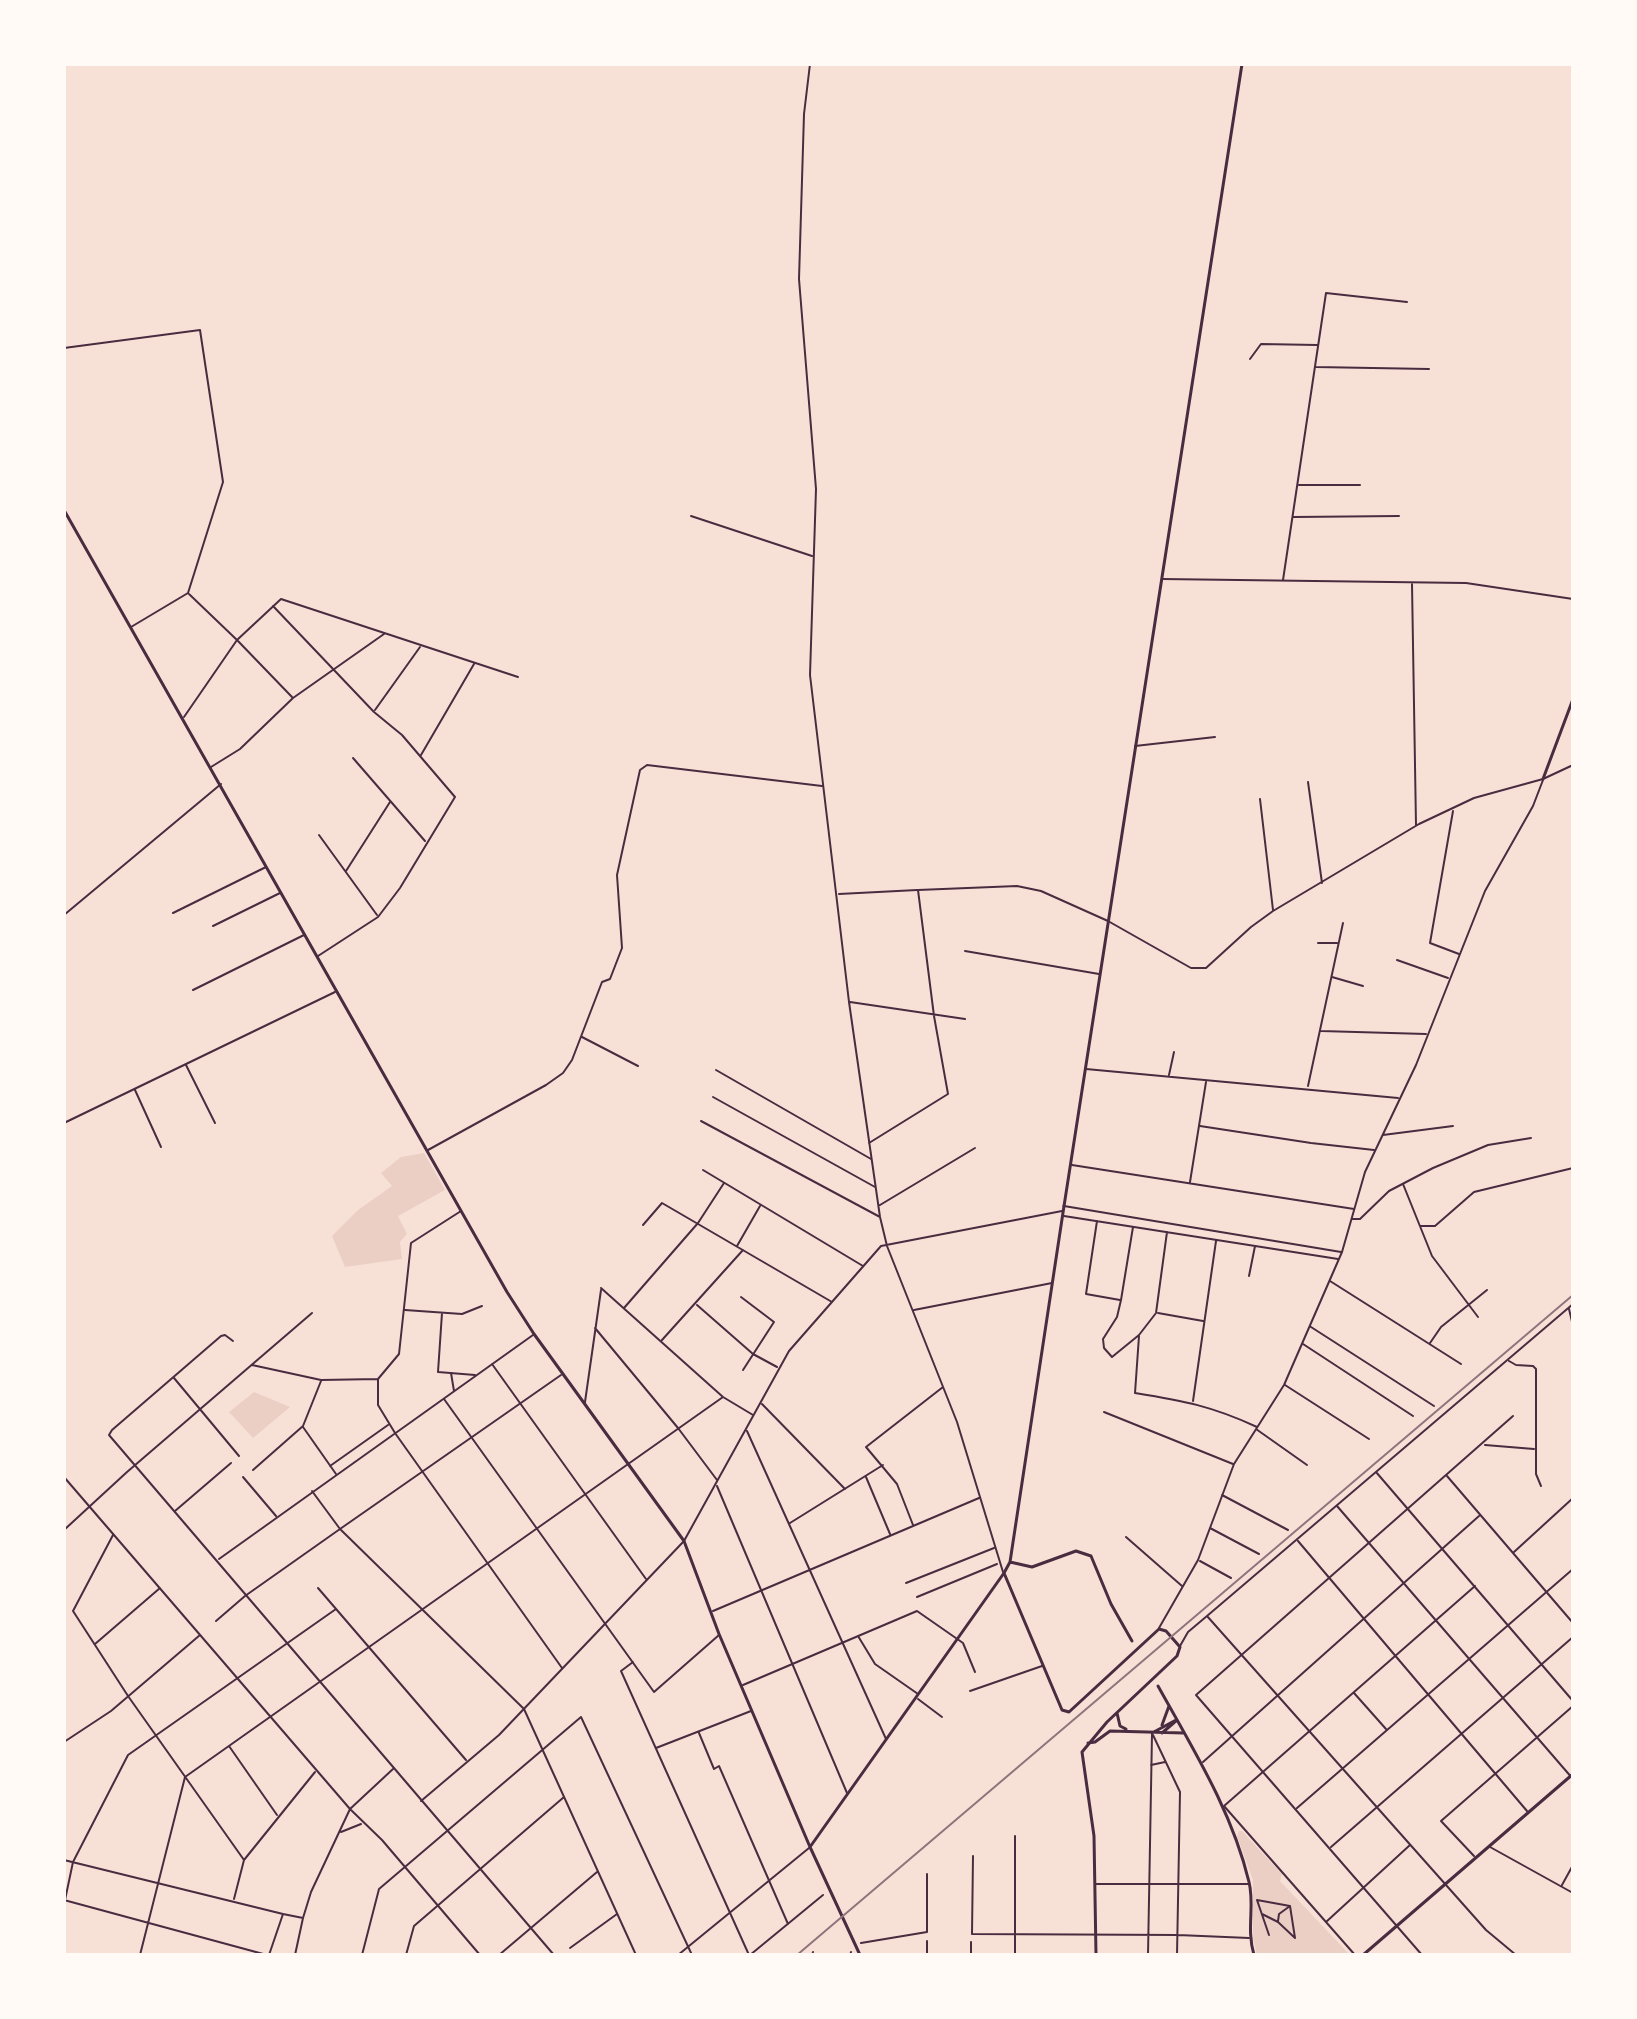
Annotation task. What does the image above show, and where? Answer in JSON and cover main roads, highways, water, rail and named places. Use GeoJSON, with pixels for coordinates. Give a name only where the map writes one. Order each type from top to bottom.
{"type":"FeatureCollection","features":[{"type":"Feature","properties":{"kind":"railway"},"geometry":{"type":"LineString","coordinates":[[797,1955],[1573,1295]]}}]}
